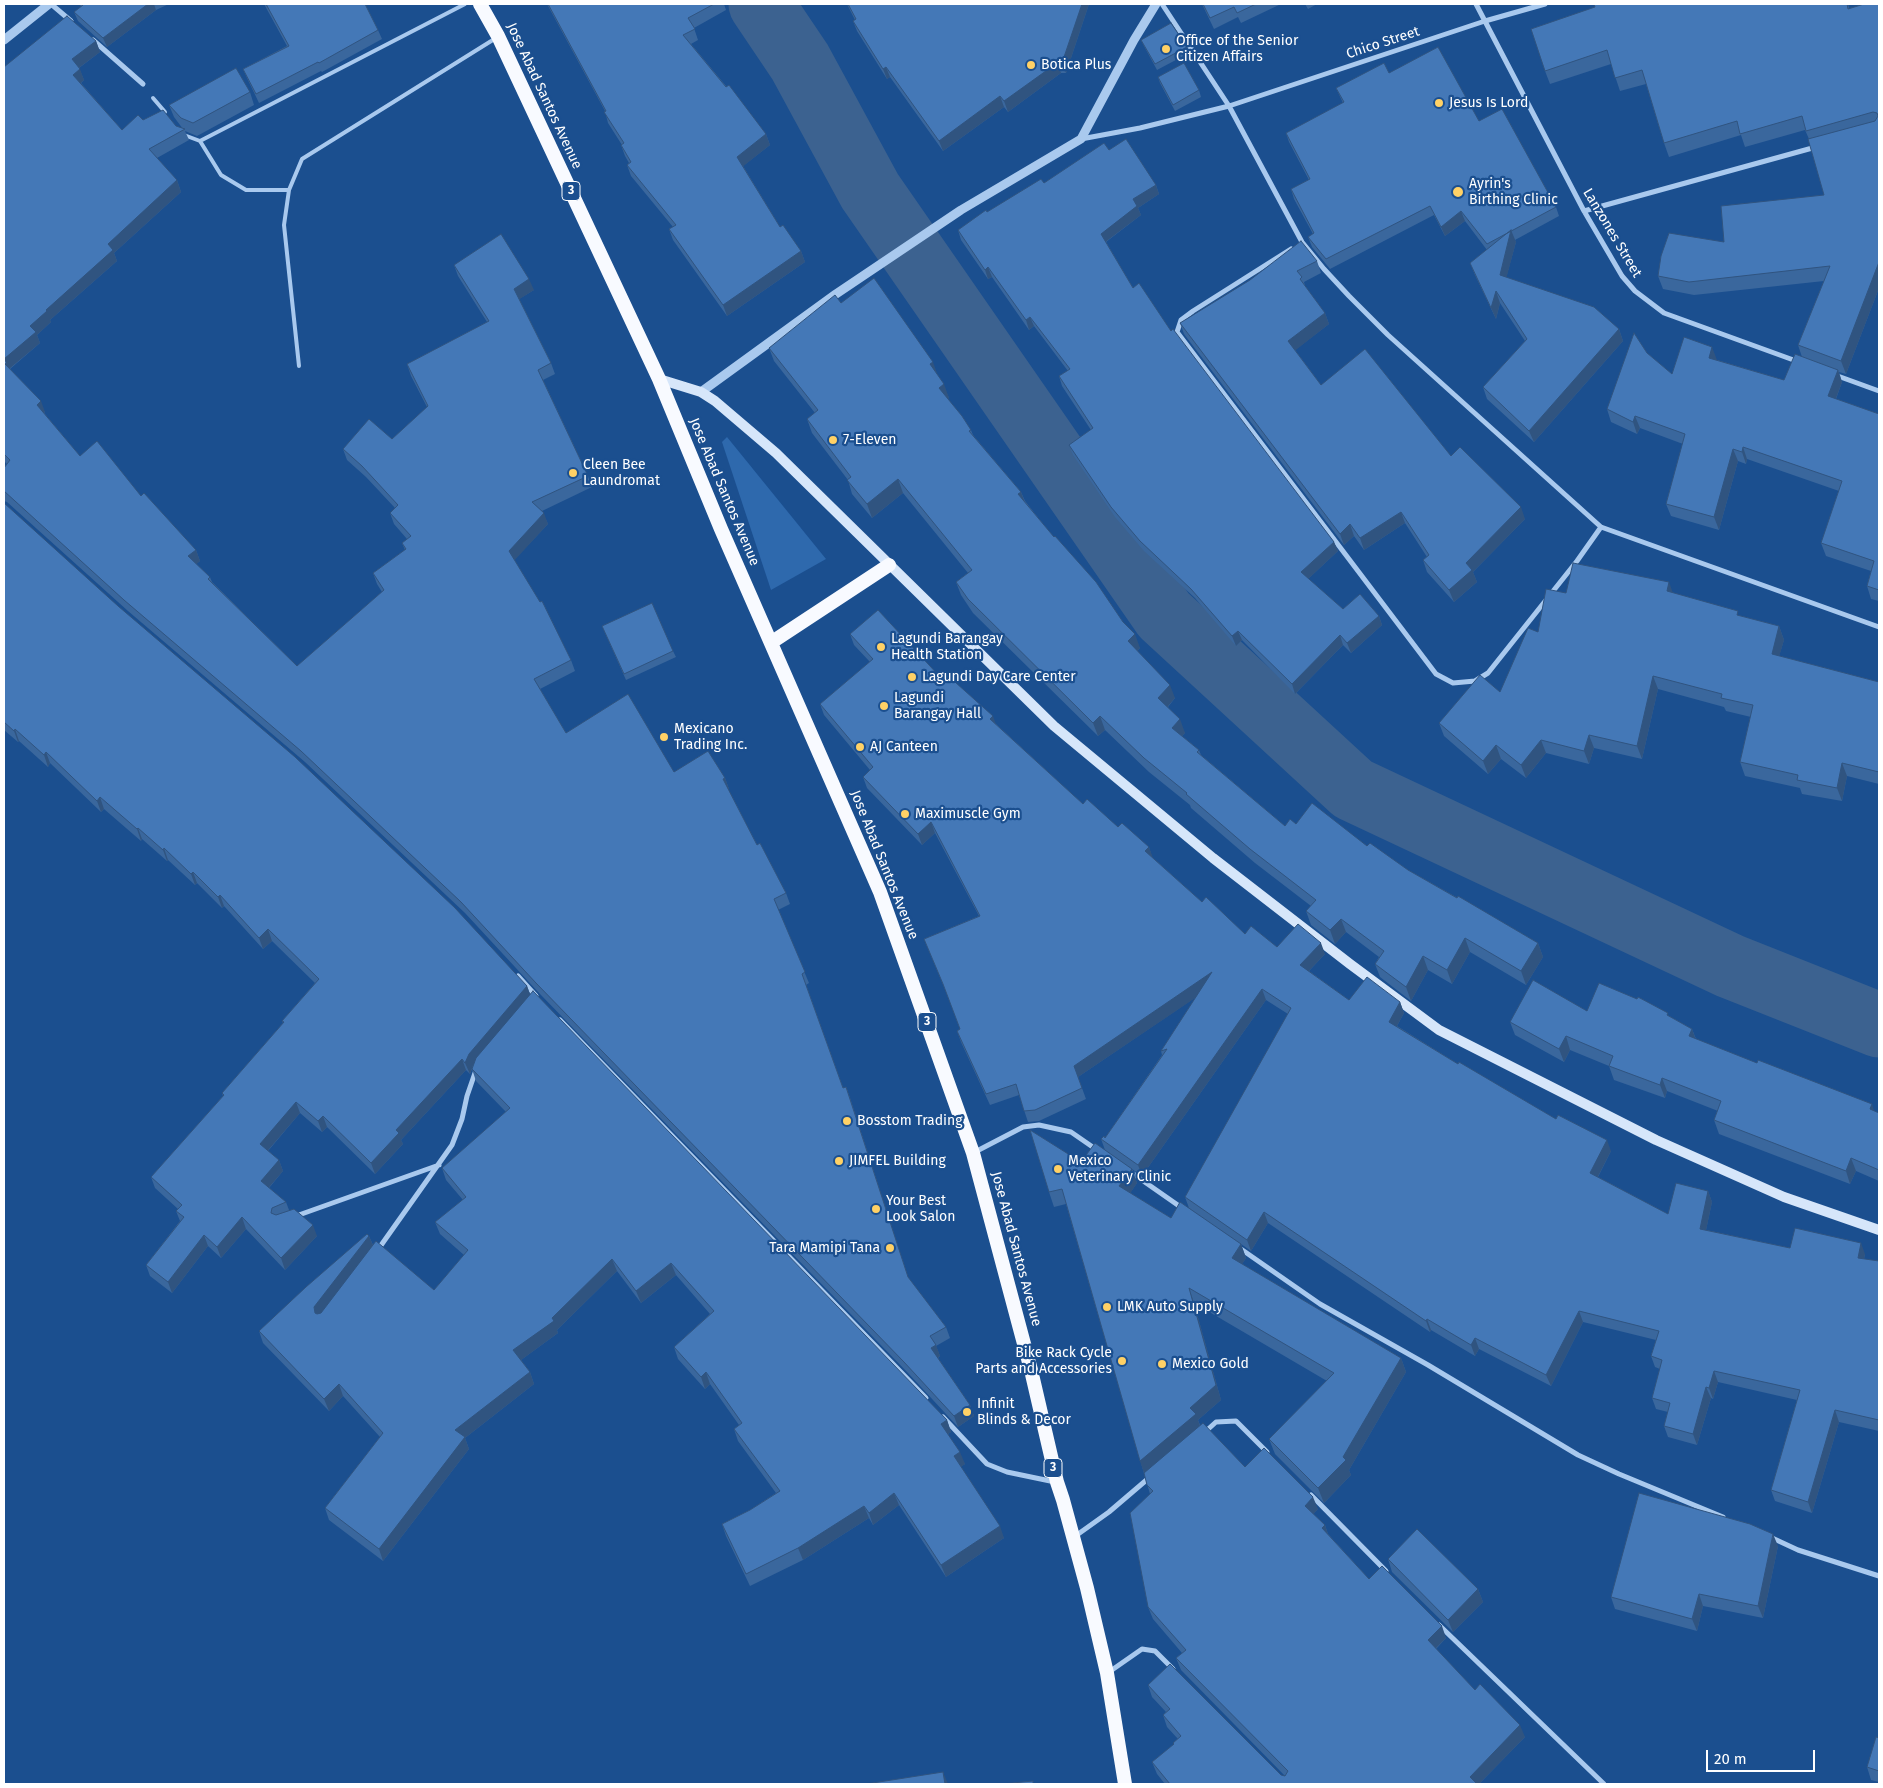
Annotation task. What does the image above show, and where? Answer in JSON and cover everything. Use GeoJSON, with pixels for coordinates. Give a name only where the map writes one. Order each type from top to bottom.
{"type":"FeatureCollection","features":[{"type":"Feature","properties":{"kind":"highway","name":"Jose Abad Santos Avenue"},"geometry":{"type":"LineString","coordinates":[[480,4],[498,36],[659,380],[721,529],[880,892],[973,1153],[1031,1370],[1057,1482],[1074,1537],[1107,1673],[1125,1784]]}},
{"type":"Feature","properties":{"kind":"highway"},"geometry":{"type":"LineString","coordinates":[[772,642],[889,565]]}},
{"type":"Feature","properties":{"kind":"main road"},"geometry":{"type":"LineString","coordinates":[[659,380],[701,392],[716,401],[776,453],[1054,726],[1213,858],[1439,1030],[1656,1140],[1784,1197],[1879,1230]]}},
{"type":"Feature","properties":{"kind":"street"},"geometry":{"type":"LineString","coordinates":[[4,40],[50,4],[73,22]]}},
{"type":"Feature","properties":{"kind":"street"},"geometry":{"type":"LineString","coordinates":[[701,392],[836,294],[961,210],[1081,139],[1134,40],[1156,4]]}},
{"type":"Feature","properties":{"kind":"street"},"geometry":{"type":"LineString","coordinates":[[1162,4],[1229,106],[1302,242],[1349,296],[1388,335],[1601,527],[1879,627]]}},
{"type":"Feature","properties":{"kind":"street","name":"Lanzones Street"},"geometry":{"type":"LineString","coordinates":[[1476,4],[1584,211],[1622,276],[1636,291],[1664,313],[1804,364]]}},
{"type":"Feature","properties":{"kind":"street","name":"Chico Street"},"geometry":{"type":"LineString","coordinates":[[1081,139],[1149,126],[1229,106],[1485,21],[1545,4]]}},
{"type":"Feature","properties":{"kind":"street"},"geometry":{"type":"LineString","coordinates":[[87,34],[143,84]]}},
{"type":"Feature","properties":{"kind":"street"},"geometry":{"type":"LineString","coordinates":[[1584,211],[1822,145]]}},
{"type":"Feature","properties":{"kind":"street"},"geometry":{"type":"LineString","coordinates":[[1302,242],[1193,310],[1181,320],[1177,332],[1436,674],[1453,683],[1475,681],[1488,674],[1577,561],[1601,527]]}},
{"type":"Feature","properties":{"kind":"street"},"geometry":{"type":"LineString","coordinates":[[1832,374],[1879,391]]}},
{"type":"Feature","properties":{"kind":"street"},"geometry":{"type":"LineString","coordinates":[[512,970],[544,1004]]}},
{"type":"Feature","properties":{"kind":"street"},"geometry":{"type":"LineString","coordinates":[[532,1003],[537,996]]}},
{"type":"Feature","properties":{"kind":"street"},"geometry":{"type":"LineString","coordinates":[[558,1018],[932,1405]]}},
{"type":"Feature","properties":{"kind":"street"},"geometry":{"type":"LineString","coordinates":[[371,1259],[452,1145],[462,1119],[466,1096],[476,1068],[482,1062]]}},
{"type":"Feature","properties":{"kind":"street"},"geometry":{"type":"LineString","coordinates":[[973,1153],[1023,1127],[1039,1125],[1071,1132],[1104,1154]]}},
{"type":"Feature","properties":{"kind":"street"},"geometry":{"type":"LineString","coordinates":[[288,1218],[440,1164]]}},
{"type":"Feature","properties":{"kind":"street"},"geometry":{"type":"LineString","coordinates":[[1120,1165],[1184,1210]]}},
{"type":"Feature","properties":{"kind":"street"},"geometry":{"type":"LineString","coordinates":[[1233,1243],[1320,1304],[1428,1365],[1578,1455],[1726,1518]]}},
{"type":"Feature","properties":{"kind":"street"},"geometry":{"type":"LineString","coordinates":[[939,1413],[987,1464],[1007,1472],[1057,1482]]}},
{"type":"Feature","properties":{"kind":"street"},"geometry":{"type":"LineString","coordinates":[[1201,1435],[1216,1422],[1236,1421],[1270,1455]]}},
{"type":"Feature","properties":{"kind":"street"},"geometry":{"type":"LineString","coordinates":[[1074,1537],[1110,1512],[1155,1473]]}},
{"type":"Feature","properties":{"kind":"street"},"geometry":{"type":"LineString","coordinates":[[1303,1488],[1390,1576]]}},
{"type":"Feature","properties":{"kind":"street"},"geometry":{"type":"LineString","coordinates":[[1762,1534],[1798,1550],[1879,1576]]}},
{"type":"Feature","properties":{"kind":"street"},"geometry":{"type":"LineString","coordinates":[[1437,1624],[1604,1784]]}},
{"type":"Feature","properties":{"kind":"street"},"geometry":{"type":"LineString","coordinates":[[1107,1673],[1142,1648],[1154,1651],[1176,1672]]}},
{"type":"Feature","properties":{"kind":"lane"},"geometry":{"type":"LineString","coordinates":[[200,141],[465,4]]}},
{"type":"Feature","properties":{"kind":"lane"},"geometry":{"type":"LineString","coordinates":[[299,366],[284,225],[289,190],[302,159],[498,36]]}},
{"type":"Feature","properties":{"kind":"lane"},"geometry":{"type":"LineString","coordinates":[[153,98],[170,120]]}},
{"type":"Feature","properties":{"kind":"lane"},"geometry":{"type":"LineString","coordinates":[[183,134],[200,141],[222,175],[246,190],[289,190]]}},
{"type":"Feature","properties":{"kind":"shaded area"},"geometry":{"type":"Polygon","coordinates":[[[727,437],[826,559],[771,590],[722,442],[727,437]]]}},
{"type":"Feature","properties":{"kind":"building"},"geometry":{"type":"Polygon","coordinates":[[[82,4],[148,4],[103,38],[74,12],[82,4]]]}},
{"type":"Feature","properties":{"kind":"building"},"geometry":{"type":"Polygon","coordinates":[[[266,4],[365,4],[378,30],[319,63],[256,94],[243,69],[289,46],[266,4]]]}},
{"type":"Feature","properties":{"kind":"building"},"geometry":{"type":"Polygon","coordinates":[[[548,4],[714,4],[688,18],[695,29],[683,35],[726,87],[729,85],[766,134],[737,157],[780,227],[783,225],[801,251],[723,305],[669,229],[676,225],[627,165],[631,162],[621,145],[624,143],[604,112],[606,111],[548,4]]]}},
{"type":"Feature","properties":{"kind":"building"},"geometry":{"type":"Polygon","coordinates":[[[848,4],[1082,4],[1062,63],[1057,63],[1004,101],[1000,96],[939,141],[886,67],[883,69],[853,21],[856,19],[848,4]]]}},
{"type":"Feature","properties":{"kind":"building"},"geometry":{"type":"Polygon","coordinates":[[[1203,4],[1256,4],[1237,13],[1234,7],[1210,18],[1203,4]]]}},
{"type":"Feature","properties":{"kind":"building"},"geometry":{"type":"Polygon","coordinates":[[[1594,4],[1847,4],[1848,9],[1864,4],[1879,4],[1879,262],[1841,361],[1798,345],[1830,266],[1689,282],[1658,276],[1661,256],[1669,233],[1724,242],[1721,206],[1824,195],[1808,139],[1875,121],[1878,116],[1877,113],[1873,112],[1806,131],[1802,116],[1740,134],[1737,121],[1664,143],[1642,70],[1615,78],[1607,50],[1545,71],[1531,29],[1595,7],[1594,4]]]}},
{"type":"Feature","properties":{"kind":"building"},"geometry":{"type":"Polygon","coordinates":[[[67,16],[96,41],[72,59],[80,69],[73,75],[122,130],[138,115],[143,120],[163,110],[176,126],[185,129],[149,149],[177,180],[108,244],[113,250],[30,326],[36,332],[4,359],[4,67],[67,16]]]}},
{"type":"Feature","properties":{"kind":"building","name":"Office of the Senior Citizen Affairs"},"geometry":{"type":"Polygon","coordinates":[[[1171,23],[1187,47],[1155,64],[1141,40],[1171,23]]]}},
{"type":"Feature","properties":{"kind":"building"},"geometry":{"type":"Polygon","coordinates":[[[1438,47],[1479,121],[1502,109],[1556,207],[1487,244],[1461,211],[1441,227],[1430,206],[1326,259],[1308,237],[1314,233],[1291,189],[1310,179],[1286,133],[1344,102],[1336,88],[1384,63],[1389,73],[1438,47]]]}},
{"type":"Feature","properties":{"kind":"building"},"geometry":{"type":"Polygon","coordinates":[[[1184,63],[1199,90],[1173,105],[1158,77],[1184,63]]]}},
{"type":"Feature","properties":{"kind":"building"},"geometry":{"type":"Polygon","coordinates":[[[236,68],[250,92],[193,123],[181,118],[169,105],[236,68]]]}},
{"type":"Feature","properties":{"kind":"building"},"geometry":{"type":"Polygon","coordinates":[[[1126,139],[1156,185],[1133,199],[1137,206],[1101,234],[1133,288],[1139,283],[1171,331],[1173,329],[1334,542],[1301,572],[1343,609],[1360,594],[1379,616],[1347,643],[1340,635],[1292,684],[1238,631],[1232,636],[1191,589],[1140,541],[1111,507],[1069,445],[1093,428],[1059,376],[1070,369],[1030,317],[1026,320],[988,267],[985,270],[958,230],[986,210],[987,212],[1041,179],[1044,183],[1104,143],[1109,150],[1126,139]]]}},
{"type":"Feature","properties":{"kind":"building"},"geometry":{"type":"Polygon","coordinates":[[[1511,230],[1500,275],[1594,307],[1619,329],[1529,431],[1483,387],[1527,339],[1496,291],[1491,308],[1470,263],[1511,230]]]}},
{"type":"Feature","properties":{"kind":"building"},"geometry":{"type":"Polygon","coordinates":[[[501,234],[529,279],[514,289],[551,363],[538,370],[588,476],[532,502],[544,513],[509,551],[540,602],[542,601],[571,660],[534,679],[566,733],[628,694],[674,772],[708,751],[725,778],[723,779],[757,845],[760,843],[786,893],[774,899],[805,972],[802,974],[843,1088],[846,1087],[908,1277],[946,1327],[930,1336],[936,1345],[931,1348],[970,1405],[954,1416],[904,1362],[536,983],[461,902],[301,751],[124,600],[4,491],[4,468],[10,460],[4,454],[4,359],[7,363],[5,364],[41,401],[37,405],[80,456],[97,441],[141,496],[144,493],[196,550],[188,556],[210,577],[208,579],[297,666],[384,590],[373,573],[406,549],[402,543],[411,536],[390,513],[398,505],[362,466],[343,449],[369,419],[392,439],[428,406],[407,364],[489,321],[454,265],[501,234]]]}},
{"type":"Feature","properties":{"kind":"building"},"geometry":{"type":"Polygon","coordinates":[[[1301,241],[1317,261],[1297,271],[1302,277],[1300,279],[1325,313],[1288,341],[1321,385],[1365,349],[1451,456],[1460,447],[1521,507],[1466,563],[1472,570],[1449,590],[1423,560],[1429,555],[1401,512],[1360,538],[1350,524],[1340,534],[1180,323],[1250,280],[1301,241]]]}},
{"type":"Feature","properties":{"kind":"building"},"geometry":{"type":"Polygon","coordinates":[[[874,278],[933,362],[930,364],[944,384],[939,388],[962,416],[971,430],[969,431],[1021,492],[1018,494],[1054,537],[1096,582],[1123,622],[1135,634],[1128,641],[1170,685],[1158,698],[1180,719],[1172,728],[1199,750],[1197,752],[1285,826],[1290,819],[1296,824],[1312,803],[1367,846],[1370,843],[1408,870],[1457,898],[1458,896],[1538,943],[1521,971],[1465,938],[1447,970],[1423,956],[1406,987],[1375,964],[1384,951],[1341,919],[1330,930],[1306,911],[1316,900],[1250,849],[1144,758],[1100,716],[1093,723],[968,599],[956,582],[972,570],[898,479],[867,504],[847,480],[851,477],[807,419],[818,410],[769,348],[835,295],[841,303],[874,278]]]}},
{"type":"Feature","properties":{"kind":"building"},"geometry":{"type":"Polygon","coordinates":[[[1634,333],[1647,353],[1672,374],[1684,337],[1712,347],[1709,358],[1784,380],[1795,354],[1838,370],[1828,396],[1879,414],[1879,590],[1867,586],[1874,561],[1821,543],[1842,481],[1743,447],[1742,452],[1733,449],[1714,517],[1666,504],[1685,434],[1635,416],[1633,422],[1607,409],[1634,333]]]}},
{"type":"Feature","properties":{"kind":"building"},"geometry":{"type":"Polygon","coordinates":[[[4,503],[118,606],[295,757],[455,908],[527,986],[469,1054],[465,1063],[462,1059],[396,1130],[399,1133],[371,1163],[323,1116],[318,1121],[296,1102],[260,1144],[279,1160],[261,1181],[286,1202],[272,1208],[271,1213],[276,1215],[294,1209],[313,1225],[281,1258],[242,1217],[217,1247],[204,1235],[168,1282],[146,1265],[184,1217],[176,1211],[182,1205],[151,1177],[224,1095],[222,1093],[319,979],[268,929],[259,938],[220,895],[218,897],[193,872],[191,874],[164,848],[163,850],[100,797],[97,801],[46,752],[44,755],[15,729],[14,731],[4,722],[4,503]]]}},
{"type":"Feature","properties":{"kind":"building"},"geometry":{"type":"Polygon","coordinates":[[[1573,563],[1669,582],[1667,591],[1738,611],[1737,615],[1779,626],[1772,654],[1879,682],[1879,772],[1842,763],[1837,788],[1797,780],[1798,775],[1740,762],[1753,705],[1721,698],[1722,694],[1653,676],[1637,746],[1589,735],[1584,751],[1541,740],[1521,765],[1496,745],[1483,761],[1439,723],[1480,675],[1500,692],[1528,628],[1538,632],[1546,589],[1566,593],[1573,563]]]}},
{"type":"Feature","properties":{"kind":"building"},"geometry":{"type":"Polygon","coordinates":[[[652,603],[673,651],[624,674],[602,626],[652,603]]]}},
{"type":"Feature","properties":{"kind":"building"},"geometry":{"type":"Polygon","coordinates":[[[878,610],[942,679],[946,674],[993,716],[990,719],[1083,804],[1087,799],[1118,827],[1122,823],[1149,847],[1145,851],[1202,902],[1206,897],[1245,934],[1251,926],[1277,947],[1298,924],[1321,943],[1300,965],[1349,1000],[1367,977],[1400,1002],[1389,1022],[1458,1064],[1459,1062],[1556,1119],[1558,1115],[1607,1140],[1590,1173],[1668,1214],[1676,1183],[1708,1191],[1700,1229],[1790,1248],[1795,1228],[1861,1243],[1858,1258],[1879,1261],[1879,1420],[1835,1410],[1808,1502],[1771,1490],[1800,1390],[1714,1371],[1709,1388],[1706,1387],[1693,1434],[1664,1426],[1670,1403],[1652,1398],[1662,1360],[1651,1356],[1659,1331],[1579,1311],[1546,1375],[1475,1338],[1471,1345],[1427,1319],[1426,1321],[1264,1212],[1247,1240],[1185,1197],[1291,1008],[1262,989],[1138,1165],[1101,1139],[1104,1136],[1105,1138],[1167,1049],[1161,1051],[1212,972],[1074,1066],[1082,1088],[1035,1110],[1024,1111],[1016,1084],[986,1094],[957,1031],[960,1029],[924,939],[980,916],[931,822],[918,834],[863,777],[873,767],[820,704],[873,659],[850,634],[878,610]]]}},
{"type":"Feature","properties":{"kind":"building"},"geometry":{"type":"Polygon","coordinates":[[[1533,980],[1587,1011],[1599,983],[1637,999],[1638,997],[1668,1013],[1667,1015],[1692,1029],[1689,1036],[1757,1063],[1758,1060],[1872,1104],[1870,1109],[1879,1113],[1879,1170],[1851,1158],[1846,1171],[1714,1120],[1721,1101],[1662,1078],[1660,1085],[1609,1066],[1613,1056],[1566,1036],[1559,1049],[1510,1022],[1533,980]]]}},
{"type":"Feature","properties":{"kind":"building"},"geometry":{"type":"Polygon","coordinates":[[[533,991],[947,1420],[941,1424],[960,1452],[954,1456],[1000,1526],[941,1565],[894,1493],[869,1513],[864,1506],[798,1548],[746,1574],[722,1524],[750,1510],[780,1491],[734,1429],[742,1423],[706,1372],[701,1377],[674,1347],[714,1311],[671,1263],[636,1291],[612,1259],[552,1318],[554,1321],[513,1350],[530,1372],[455,1430],[465,1437],[379,1549],[325,1508],[383,1433],[339,1384],[324,1399],[259,1331],[367,1234],[369,1236],[314,1307],[315,1313],[321,1313],[376,1241],[434,1290],[468,1250],[435,1222],[466,1197],[442,1168],[510,1108],[472,1069],[476,1058],[533,991]]]}},
{"type":"Feature","properties":{"kind":"building"},"geometry":{"type":"Polygon","coordinates":[[[1030,1130],[1081,1162],[1095,1143],[1132,1169],[1119,1186],[1171,1218],[1180,1202],[1241,1244],[1232,1258],[1401,1358],[1343,1457],[1346,1460],[1318,1488],[1269,1439],[1334,1373],[1189,1288],[1216,1385],[1190,1408],[1196,1414],[1140,1461],[1062,1189],[1049,1192],[1030,1130]]]}},
{"type":"Feature","properties":{"kind":"building"},"geometry":{"type":"Polygon","coordinates":[[[1203,1423],[1245,1467],[1264,1448],[1313,1497],[1305,1506],[1325,1525],[1322,1528],[1369,1579],[1382,1566],[1442,1626],[1428,1640],[1475,1690],[1480,1684],[1520,1725],[1470,1777],[1477,1784],[1170,1784],[1152,1762],[1181,1736],[1163,1715],[1170,1709],[1148,1685],[1170,1664],[1281,1775],[1285,1776],[1288,1771],[1176,1658],[1186,1650],[1148,1607],[1130,1513],[1153,1491],[1147,1485],[1144,1473],[1203,1423]]]}},
{"type":"Feature","properties":{"kind":"building"},"geometry":{"type":"Polygon","coordinates":[[[1639,1493],[1750,1524],[1773,1534],[1758,1606],[1699,1594],[1692,1619],[1611,1597],[1639,1493]]]}},
{"type":"Feature","properties":{"kind":"building"},"geometry":{"type":"Polygon","coordinates":[[[1417,1529],[1478,1589],[1448,1620],[1388,1559],[1417,1529]]]}},
{"type":"Feature","properties":{"kind":"building"},"geometry":{"type":"Polygon","coordinates":[[[1876,1737],[1879,1738],[1879,1771],[1867,1767],[1876,1737]]]}},
{"type":"Feature","properties":{"kind":"building"},"geometry":{"type":"Polygon","coordinates":[[[943,1772],[945,1784],[866,1784],[943,1772]]]}},
{"type":"Feature","properties":{"kind":"building"},"geometry":{"type":"Polygon","coordinates":[[[1033,1781],[1033,1784],[1002,1784],[1033,1781]]]}},
{"type":"Feature","properties":{"kind":"waterway"},"geometry":{"type":"LineString","coordinates":[[761,4],[800,62],[870,191],[1164,615],[1353,789],[1730,966],[1879,1025]]}},
{"type":"Feature","properties":{"kind":"place","name":"Office of the Senior Citizen Affairs"},"geometry":{"type":"Point","coordinates":[1166,49]}},
{"type":"Feature","properties":{"kind":"place","name":"Botica Plus"},"geometry":{"type":"Point","coordinates":[1031,65]}},
{"type":"Feature","properties":{"kind":"place","name":"Jesus Is Lord"},"geometry":{"type":"Point","coordinates":[1439,103]}},
{"type":"Feature","properties":{"kind":"place","name":"Ayrin's Birthing Clinic"},"geometry":{"type":"Point","coordinates":[1458,192]}},
{"type":"Feature","properties":{"kind":"place","name":"7-Eleven"},"geometry":{"type":"Point","coordinates":[833,440]}},
{"type":"Feature","properties":{"kind":"place","name":"Cleen Bee Laundromat"},"geometry":{"type":"Point","coordinates":[573,473]}},
{"type":"Feature","properties":{"kind":"place","name":"Lagundi Barangay Health Station"},"geometry":{"type":"Point","coordinates":[881,647]}},
{"type":"Feature","properties":{"kind":"place","name":"Lagundi Day Care Center"},"geometry":{"type":"Point","coordinates":[912,677]}},
{"type":"Feature","properties":{"kind":"place","name":"Lagundi Barangay Hall"},"geometry":{"type":"Point","coordinates":[884,706]}},
{"type":"Feature","properties":{"kind":"place","name":"Mexicano Trading Inc."},"geometry":{"type":"Point","coordinates":[664,737]}},
{"type":"Feature","properties":{"kind":"place","name":"AJ Canteen"},"geometry":{"type":"Point","coordinates":[860,747]}},
{"type":"Feature","properties":{"kind":"place","name":"Maximuscle Gym"},"geometry":{"type":"Point","coordinates":[905,814]}},
{"type":"Feature","properties":{"kind":"place","name":"Bosstom Trading"},"geometry":{"type":"Point","coordinates":[847,1121]}},
{"type":"Feature","properties":{"kind":"place","name":"JIMFEL Building"},"geometry":{"type":"Point","coordinates":[839,1161]}},
{"type":"Feature","properties":{"kind":"place","name":"Mexico Veterinary Clinic"},"geometry":{"type":"Point","coordinates":[1058,1169]}},
{"type":"Feature","properties":{"kind":"place","name":"Your Best Look Salon"},"geometry":{"type":"Point","coordinates":[876,1209]}},
{"type":"Feature","properties":{"kind":"place","name":"Tara Mamipi Tana"},"geometry":{"type":"Point","coordinates":[890,1248]}},
{"type":"Feature","properties":{"kind":"place","name":"LMK Auto Supply"},"geometry":{"type":"Point","coordinates":[1107,1307]}},
{"type":"Feature","properties":{"kind":"place","name":"Bike Rack Cycle Parts and Accessories"},"geometry":{"type":"Point","coordinates":[1122,1361]}},
{"type":"Feature","properties":{"kind":"place","name":"Mexico Gold"},"geometry":{"type":"Point","coordinates":[1162,1364]}},
{"type":"Feature","properties":{"kind":"place","name":"Infinit Blinds & Decor"},"geometry":{"type":"Point","coordinates":[967,1412]}}]}
